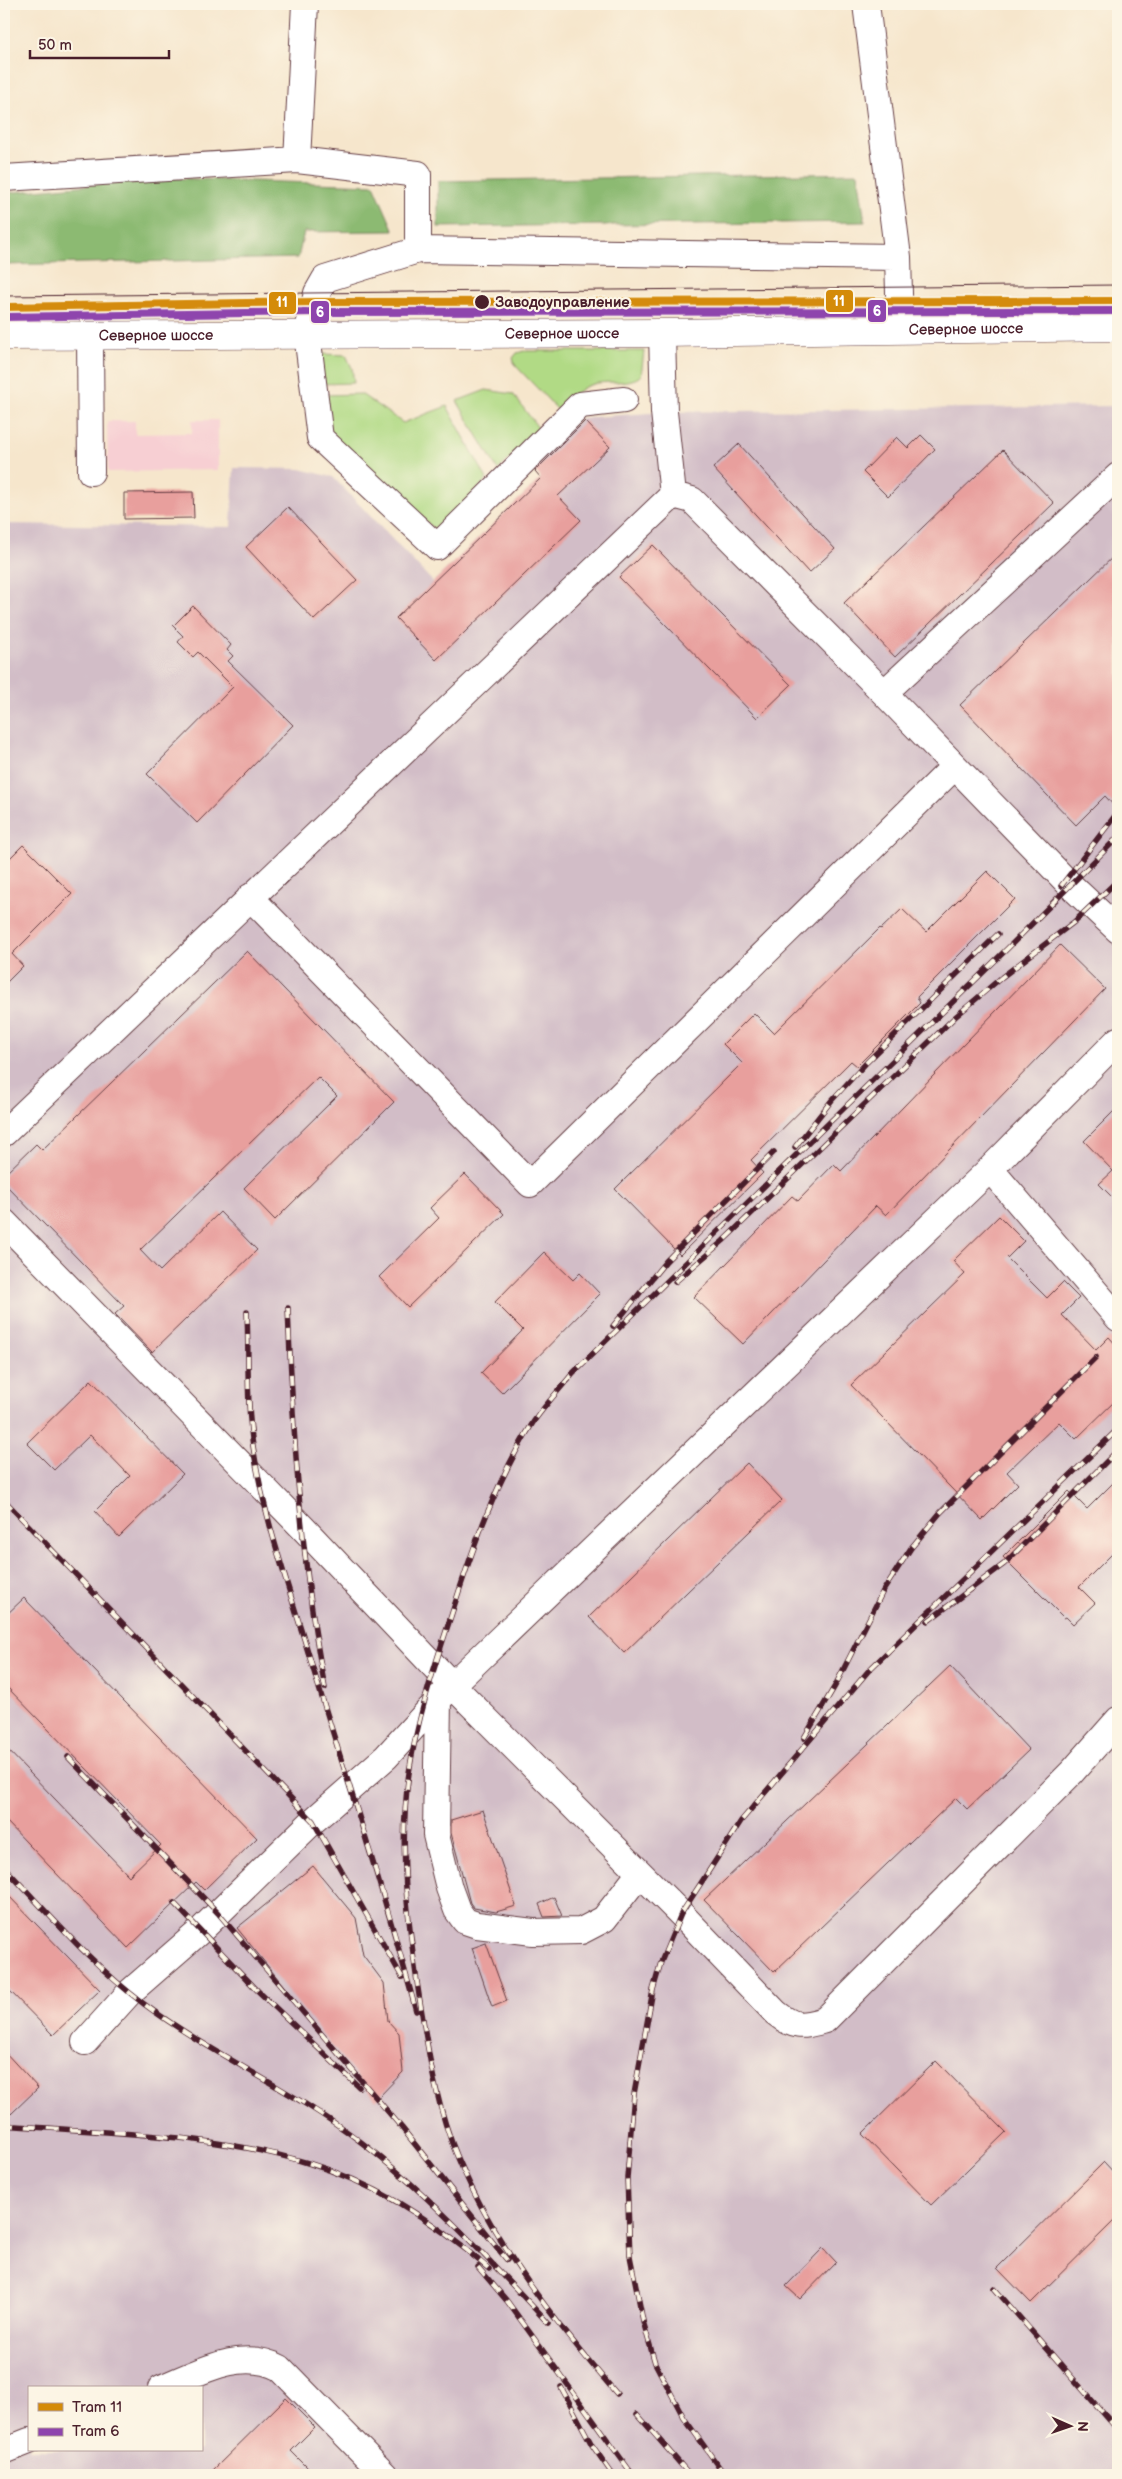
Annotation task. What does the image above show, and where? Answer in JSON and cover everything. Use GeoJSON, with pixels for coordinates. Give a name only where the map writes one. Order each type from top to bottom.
{"type":"FeatureCollection","features":[{"type":"Feature","properties":{"kind":"main road","name":"Северное шоссе"},"geometry":{"type":"LineString","coordinates":[[4,336],[662,333],[1118,327]]}},
{"type":"Feature","properties":{"kind":"lane"},"geometry":{"type":"LineString","coordinates":[[297,160],[305,4]]}},
{"type":"Feature","properties":{"kind":"lane"},"geometry":{"type":"LineString","coordinates":[[866,4],[898,257],[900,329]]}},
{"type":"Feature","properties":{"kind":"lane"},"geometry":{"type":"LineString","coordinates":[[4,178],[297,160],[418,174],[418,250]]}},
{"type":"Feature","properties":{"kind":"lane"},"geometry":{"type":"LineString","coordinates":[[624,400],[580,405],[436,547],[320,438],[307,334],[317,293],[325,279],[418,250],[898,257]]}},
{"type":"Feature","properties":{"kind":"lane"},"geometry":{"type":"LineString","coordinates":[[662,333],[664,412],[673,496]]}},
{"type":"Feature","properties":{"kind":"lane"},"geometry":{"type":"LineString","coordinates":[[90,335],[91,472]]}},
{"type":"Feature","properties":{"kind":"lane"},"geometry":{"type":"LineString","coordinates":[[884,693],[1118,476]]}},
{"type":"Feature","properties":{"kind":"lane"},"geometry":{"type":"LineString","coordinates":[[673,496],[692,500],[884,693],[1070,885],[1118,930]]}},
{"type":"Feature","properties":{"kind":"lane"},"geometry":{"type":"LineString","coordinates":[[4,1133],[673,496]]}},
{"type":"Feature","properties":{"kind":"lane"},"geometry":{"type":"LineString","coordinates":[[250,897],[530,1184],[954,767]]}},
{"type":"Feature","properties":{"kind":"lane"},"geometry":{"type":"LineString","coordinates":[[85,2042],[130,1992],[200,1931],[314,1821],[386,1757],[445,1692],[990,1169],[1118,1040]]}},
{"type":"Feature","properties":{"kind":"lane"},"geometry":{"type":"LineString","coordinates":[[990,1169],[1118,1318]]}},
{"type":"Feature","properties":{"kind":"lane"},"geometry":{"type":"LineString","coordinates":[[4,1222],[284,1509],[445,1692],[640,1873],[776,2013],[789,2024],[805,2025],[826,2020],[1072,1772],[1118,1720]]}},
{"type":"Feature","properties":{"kind":"lane"},"geometry":{"type":"LineString","coordinates":[[445,1692],[436,1835],[449,1888],[457,1910],[465,1921],[477,1925],[533,1932],[581,1930],[604,1919],[640,1873]]}},
{"type":"Feature","properties":{"kind":"lane"},"geometry":{"type":"LineString","coordinates":[[166,2386],[220,2364],[238,2360],[270,2362],[280,2368],[385,2475]]}},
{"type":"Feature","properties":{"kind":"lane"},"geometry":{"type":"LineString","coordinates":[[4,2451],[28,2441]]}},
{"type":"Feature","properties":{"kind":"shaded area"},"geometry":{"type":"Polygon","coordinates":[[[1118,406],[1118,2475],[4,2475],[4,524],[231,527],[234,468],[300,469],[333,477],[433,582],[541,478],[531,466],[581,418],[664,412],[1118,406]]]}},
{"type":"Feature","properties":{"kind":"shaded area"},"geometry":{"type":"Polygon","coordinates":[[[192,420],[218,420],[218,470],[108,472],[107,421],[135,421],[135,434],[192,433],[192,420]]]}},
{"type":"Feature","properties":{"kind":"green space"},"geometry":{"type":"Polygon","coordinates":[[[858,173],[865,222],[438,227],[438,181],[858,173]]]}},
{"type":"Feature","properties":{"kind":"green space"},"geometry":{"type":"Polygon","coordinates":[[[164,178],[374,185],[394,231],[304,232],[298,258],[4,265],[4,193],[164,178]]]}},
{"type":"Feature","properties":{"kind":"green space"},"geometry":{"type":"Polygon","coordinates":[[[524,351],[644,351],[641,376],[629,381],[603,382],[586,387],[577,392],[558,410],[515,365],[513,358],[517,353],[524,351]]]}},
{"type":"Feature","properties":{"kind":"green space"},"geometry":{"type":"Polygon","coordinates":[[[322,354],[346,355],[352,368],[354,383],[319,384],[322,354]]]}},
{"type":"Feature","properties":{"kind":"green space"},"geometry":{"type":"Polygon","coordinates":[[[486,390],[513,394],[539,429],[498,470],[457,401],[486,390]]]}},
{"type":"Feature","properties":{"kind":"green space"},"geometry":{"type":"Polygon","coordinates":[[[361,394],[403,423],[447,406],[487,479],[442,527],[435,530],[331,435],[322,395],[361,394]]]}},
{"type":"Feature","properties":{"kind":"building"},"geometry":{"type":"Polygon","coordinates":[[[585,421],[610,447],[558,496],[581,520],[436,660],[396,618],[541,478],[535,471],[585,421]]]}},
{"type":"Feature","properties":{"kind":"building"},"geometry":{"type":"Polygon","coordinates":[[[921,435],[935,449],[888,497],[863,472],[897,437],[908,448],[921,435]]]}},
{"type":"Feature","properties":{"kind":"building"},"geometry":{"type":"Polygon","coordinates":[[[739,444],[835,549],[809,573],[713,468],[739,444]]]}},
{"type":"Feature","properties":{"kind":"building"},"geometry":{"type":"Polygon","coordinates":[[[1003,450],[1054,503],[895,657],[844,603],[1003,450]]]}},
{"type":"Feature","properties":{"kind":"building"},"geometry":{"type":"Polygon","coordinates":[[[193,492],[194,518],[124,519],[124,493],[193,492]]]}},
{"type":"Feature","properties":{"kind":"building"},"geometry":{"type":"Polygon","coordinates":[[[288,507],[357,580],[314,620],[246,547],[288,507]]]}},
{"type":"Feature","properties":{"kind":"building"},"geometry":{"type":"Polygon","coordinates":[[[653,545],[791,685],[757,718],[619,577],[653,545]]]}},
{"type":"Feature","properties":{"kind":"building"},"geometry":{"type":"Polygon","coordinates":[[[1118,552],[1118,810],[1105,796],[1076,825],[960,705],[1118,552]]]}},
{"type":"Feature","properties":{"kind":"building"},"geometry":{"type":"Polygon","coordinates":[[[193,606],[231,645],[227,650],[233,656],[228,661],[293,725],[197,823],[147,774],[233,687],[198,652],[193,657],[178,642],[183,636],[173,626],[193,606]]]}},
{"type":"Feature","properties":{"kind":"building"},"geometry":{"type":"Polygon","coordinates":[[[23,845],[72,894],[12,954],[23,966],[4,985],[4,864],[23,845]]]}},
{"type":"Feature","properties":{"kind":"building"},"geometry":{"type":"Polygon","coordinates":[[[987,871],[1015,899],[917,997],[920,1003],[857,1066],[851,1061],[751,1160],[763,1173],[680,1255],[615,1189],[742,1063],[723,1044],[754,1013],[774,1033],[880,928],[902,909],[926,932],[987,871]]]}},
{"type":"Feature","properties":{"kind":"building"},"geometry":{"type":"Polygon","coordinates":[[[1060,945],[1105,989],[886,1215],[876,1206],[743,1344],[694,1297],[792,1196],[798,1201],[834,1164],[841,1171],[1060,945]]]}},
{"type":"Feature","properties":{"kind":"building"},"geometry":{"type":"Polygon","coordinates":[[[247,951],[394,1102],[275,1220],[244,1188],[337,1096],[318,1077],[140,1250],[160,1271],[220,1212],[257,1250],[152,1352],[115,1314],[124,1306],[4,1183],[4,1175],[36,1144],[42,1150],[247,951]]]}},
{"type":"Feature","properties":{"kind":"building"},"geometry":{"type":"Polygon","coordinates":[[[1118,1107],[1118,1203],[1099,1184],[1113,1171],[1084,1141],[1118,1107]]]}},
{"type":"Feature","properties":{"kind":"building"},"geometry":{"type":"Polygon","coordinates":[[[465,1174],[504,1214],[408,1307],[379,1277],[439,1218],[430,1208],[465,1174]]]}},
{"type":"Feature","properties":{"kind":"building"},"geometry":{"type":"Polygon","coordinates":[[[999,1216],[1024,1241],[1007,1258],[1047,1298],[1063,1282],[1079,1298],[1062,1315],[1096,1350],[1109,1337],[1118,1347],[1118,1398],[1076,1439],[1059,1422],[1007,1472],[1018,1484],[982,1520],[851,1385],[965,1274],[953,1261],[999,1216]]]}},
{"type":"Feature","properties":{"kind":"building"},"geometry":{"type":"Polygon","coordinates":[[[544,1252],[573,1280],[580,1273],[600,1294],[502,1393],[481,1373],[523,1330],[495,1302],[544,1252]]]}},
{"type":"Feature","properties":{"kind":"building"},"geometry":{"type":"Polygon","coordinates":[[[91,1380],[183,1474],[119,1537],[95,1511],[130,1476],[90,1435],[54,1470],[27,1443],[91,1380]]]}},
{"type":"Feature","properties":{"kind":"building"},"geometry":{"type":"Polygon","coordinates":[[[747,1463],[782,1500],[624,1653],[589,1617],[747,1463]]]}},
{"type":"Feature","properties":{"kind":"building"},"geometry":{"type":"Polygon","coordinates":[[[1118,1478],[1118,1548],[1079,1587],[1095,1603],[1073,1624],[1066,1617],[1064,1618],[1003,1557],[1069,1491],[1087,1509],[1118,1478]]]}},
{"type":"Feature","properties":{"kind":"building"},"geometry":{"type":"Polygon","coordinates":[[[24,1598],[257,1838],[204,1890],[196,1882],[128,1948],[4,1819],[4,1746],[129,1876],[161,1845],[4,1684],[4,1617],[24,1598]]]}},
{"type":"Feature","properties":{"kind":"building"},"geometry":{"type":"Polygon","coordinates":[[[950,1666],[1029,1750],[967,1809],[956,1798],[774,1972],[704,1900],[950,1666]]]}},
{"type":"Feature","properties":{"kind":"building"},"geometry":{"type":"Polygon","coordinates":[[[483,1810],[516,1906],[496,1912],[474,1908],[470,1903],[451,1833],[451,1820],[483,1810]]]}},
{"type":"Feature","properties":{"kind":"building"},"geometry":{"type":"Polygon","coordinates":[[[313,1866],[356,1918],[363,1955],[384,1983],[388,2021],[399,2033],[403,2072],[376,2100],[237,1928],[313,1866]]]}},
{"type":"Feature","properties":{"kind":"building"},"geometry":{"type":"Polygon","coordinates":[[[4,1891],[100,1990],[53,2035],[4,1985],[4,1891]]]}},
{"type":"Feature","properties":{"kind":"building"},"geometry":{"type":"Polygon","coordinates":[[[554,1897],[562,1916],[544,1917],[539,1904],[554,1897]]]}},
{"type":"Feature","properties":{"kind":"building"},"geometry":{"type":"Polygon","coordinates":[[[486,1943],[507,2001],[492,2007],[472,1948],[486,1943]]]}},
{"type":"Feature","properties":{"kind":"building"},"geometry":{"type":"Polygon","coordinates":[[[4,2051],[38,2088],[11,2114],[4,2105],[4,2051]]]}},
{"type":"Feature","properties":{"kind":"building"},"geometry":{"type":"Polygon","coordinates":[[[936,2061],[1006,2132],[931,2205],[862,2134],[936,2061]]]}},
{"type":"Feature","properties":{"kind":"building"},"geometry":{"type":"Polygon","coordinates":[[[1104,2162],[1118,2177],[1118,2217],[1031,2303],[997,2268],[1104,2162]]]}},
{"type":"Feature","properties":{"kind":"building"},"geometry":{"type":"Polygon","coordinates":[[[823,2248],[836,2262],[800,2299],[786,2286],[823,2248]]]}},
{"type":"Feature","properties":{"kind":"building"},"geometry":{"type":"Polygon","coordinates":[[[286,2398],[315,2427],[291,2451],[315,2475],[208,2475],[286,2398]]]}},
{"type":"Feature","properties":{"kind":"tram line"},"geometry":{"type":"LineString","coordinates":[[4,296],[1118,285]]}},
{"type":"Feature","properties":{"kind":"tram line","name":"11"},"geometry":{"type":"LineString","coordinates":[[4,307],[316,302],[1118,301]]}},
{"type":"Feature","properties":{"kind":"tram line","name":"6"},"geometry":{"type":"LineString","coordinates":[[4,317],[316,312],[1118,311]]}},
{"type":"Feature","properties":{"kind":"railway"},"geometry":{"type":"LineString","coordinates":[[1061,886],[1118,812]]}},
{"type":"Feature","properties":{"kind":"railway"},"geometry":{"type":"LineString","coordinates":[[617,2394],[549,2311],[508,2252],[490,2222],[458,2158],[438,2099],[411,1940],[404,1857],[406,1801],[412,1753],[421,1713],[438,1655],[467,1566],[486,1516],[520,1444],[548,1403],[573,1373],[1009,947],[1118,837]]}},
{"type":"Feature","properties":{"kind":"railway"},"geometry":{"type":"LineString","coordinates":[[675,1282],[723,1241],[955,1017],[1002,977],[1074,922],[1118,880]]}},
{"type":"Feature","properties":{"kind":"railway"},"geometry":{"type":"LineString","coordinates":[[795,1147],[832,1100],[867,1062],[998,934]]}},
{"type":"Feature","properties":{"kind":"railway"},"geometry":{"type":"LineString","coordinates":[[613,1326],[666,1261],[774,1152]]}},
{"type":"Feature","properties":{"kind":"railway"},"geometry":{"type":"LineString","coordinates":[[288,1308],[299,1499],[310,1594],[325,1688]]}},
{"type":"Feature","properties":{"kind":"railway"},"geometry":{"type":"LineString","coordinates":[[247,1312],[251,1435],[258,1476],[283,1571],[376,1872],[416,2011]]}},
{"type":"Feature","properties":{"kind":"railway"},"geometry":{"type":"LineString","coordinates":[[804,1738],[835,1686],[883,1591],[911,1548],[940,1513],[1096,1357]]}},
{"type":"Feature","properties":{"kind":"railway"},"geometry":{"type":"LineString","coordinates":[[725,2475],[684,2418],[655,2363],[643,2321],[630,2256],[627,2178],[634,2094],[653,1990],[661,1962],[681,1914],[741,1821],[870,1669],[1118,1429]]}},
{"type":"Feature","properties":{"kind":"railway"},"geometry":{"type":"LineString","coordinates":[[928,1621],[1004,1564],[1118,1450]]}},
{"type":"Feature","properties":{"kind":"railway"},"geometry":{"type":"LineString","coordinates":[[4,1500],[313,1821],[402,1977]]}},
{"type":"Feature","properties":{"kind":"railway"},"geometry":{"type":"LineString","coordinates":[[68,1757],[218,1913],[402,2128],[507,2260]]}},
{"type":"Feature","properties":{"kind":"railway"},"geometry":{"type":"LineString","coordinates":[[4,1867],[89,1956],[144,2004],[197,2040],[335,2123],[386,2162],[435,2206],[548,2323]]}},
{"type":"Feature","properties":{"kind":"railway"},"geometry":{"type":"LineString","coordinates":[[174,1903],[258,1991],[359,2087]]}},
{"type":"Feature","properties":{"kind":"railway"},"geometry":{"type":"LineString","coordinates":[[4,2125],[195,2140],[271,2153],[308,2163],[333,2171],[404,2206],[448,2236],[489,2269]]}},
{"type":"Feature","properties":{"kind":"railway"},"geometry":{"type":"LineString","coordinates":[[478,2267],[507,2301],[633,2475]]}},
{"type":"Feature","properties":{"kind":"railway"},"geometry":{"type":"LineString","coordinates":[[994,2288],[1118,2430]]}},
{"type":"Feature","properties":{"kind":"railway"},"geometry":{"type":"LineString","coordinates":[[561,2387],[592,2445],[613,2475]]}},
{"type":"Feature","properties":{"kind":"railway"},"geometry":{"type":"LineString","coordinates":[[637,2414],[690,2475]]}},
{"type":"Feature","properties":{"kind":"place","name":"Заводоуправление"},"geometry":{"type":"Point","coordinates":[482,302]}}]}
